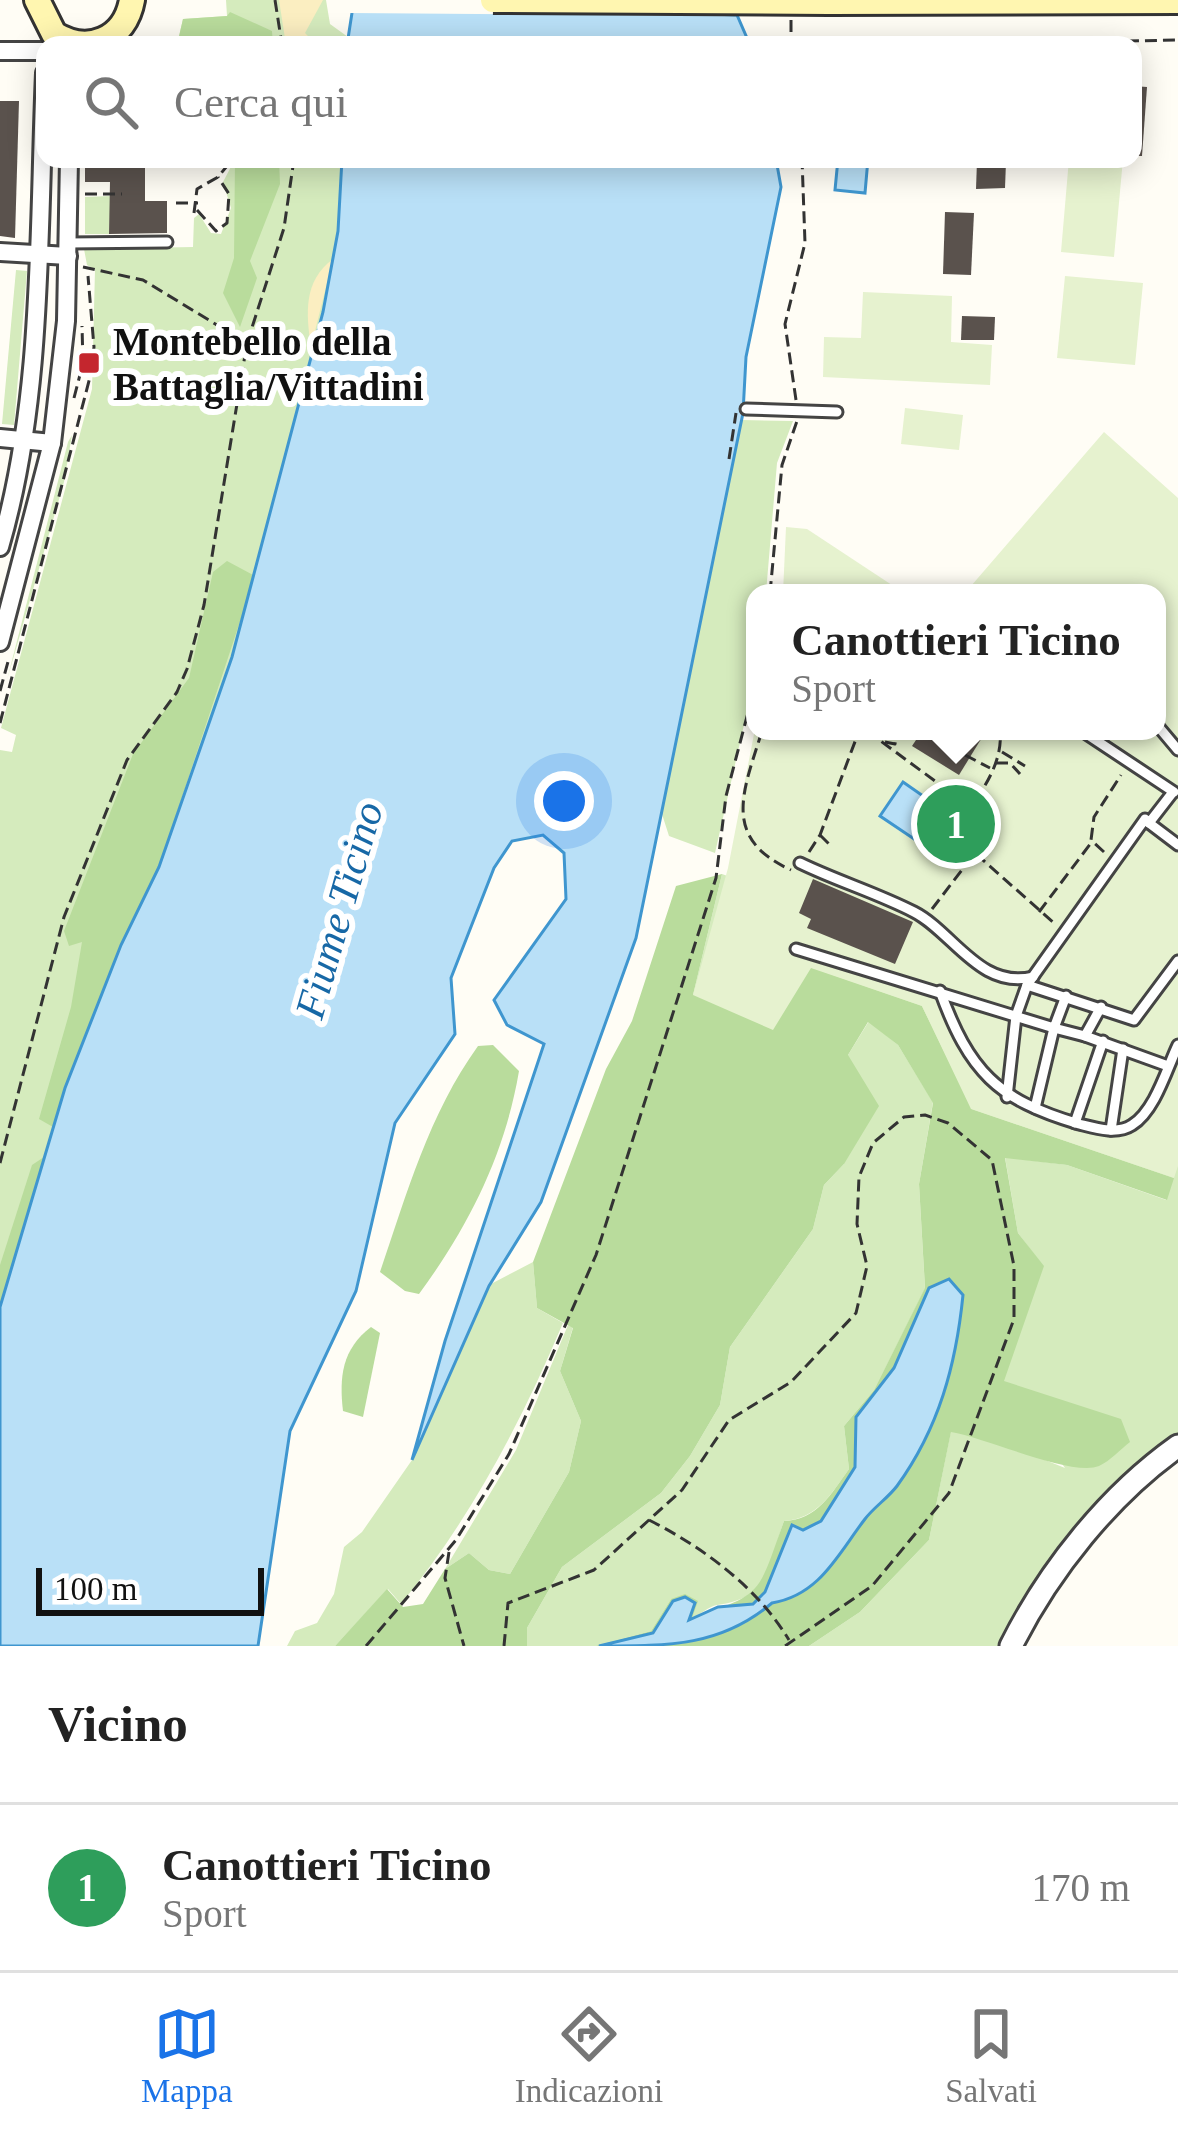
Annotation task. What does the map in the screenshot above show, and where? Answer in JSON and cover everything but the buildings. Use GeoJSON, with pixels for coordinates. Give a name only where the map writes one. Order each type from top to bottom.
{"type":"FeatureCollection","features":[{"type":"Feature","properties":{"kind":"main road"},"geometry":{"type":"LineString","coordinates":[[493,0],[1178,1]]}},
{"type":"Feature","properties":{"kind":"main road"},"geometry":{"type":"LineString","coordinates":[[110,36],[138,3]]}},
{"type":"Feature","properties":{"kind":"street"},"geometry":{"type":"LineString","coordinates":[[0,51],[39,21]]}},
{"type":"Feature","properties":{"kind":"street"},"geometry":{"type":"LineString","coordinates":[[0,548],[23,440],[41,168]]}},
{"type":"Feature","properties":{"kind":"street"},"geometry":{"type":"LineString","coordinates":[[0,642],[52,443],[68,250],[69,168]]}},
{"type":"Feature","properties":{"kind":"street"},"geometry":{"type":"LineString","coordinates":[[0,253],[38,255],[68,250]]}},
{"type":"Feature","properties":{"kind":"street"},"geometry":{"type":"LineString","coordinates":[[0,439],[52,443]]}},
{"type":"Feature","properties":{"kind":"street"},"geometry":{"type":"LineString","coordinates":[[1011,1646],[1034,1603],[1121,1495],[1178,1446]]}},
{"type":"Feature","properties":{"kind":"lane"},"geometry":{"type":"LineString","coordinates":[[68,250],[167,242]]}},
{"type":"Feature","properties":{"kind":"lane"},"geometry":{"type":"LineString","coordinates":[[741,411],[837,412]]}},
{"type":"Feature","properties":{"kind":"lane"},"geometry":{"type":"LineString","coordinates":[[1007,1097],[1016,1016],[1030,981],[1115,860],[1176,794],[1095,740]]}},
{"type":"Feature","properties":{"kind":"lane"},"geometry":{"type":"LineString","coordinates":[[1147,821],[1178,845]]}},
{"type":"Feature","properties":{"kind":"lane"},"geometry":{"type":"LineString","coordinates":[[800,863],[924,918],[976,966],[1134,1020],[1178,961]]}},
{"type":"Feature","properties":{"kind":"lane"},"geometry":{"type":"LineString","coordinates":[[796,949],[1102,1041],[1168,1066]]}},
{"type":"Feature","properties":{"kind":"lane"},"geometry":{"type":"LineString","coordinates":[[940,992],[964,1050],[1007,1097],[1075,1123],[1111,1130],[1138,1121],[1178,1046]]}},
{"type":"Feature","properties":{"kind":"lane"},"geometry":{"type":"LineString","coordinates":[[1035,1108],[1066,996]]}},
{"type":"Feature","properties":{"kind":"lane"},"geometry":{"type":"LineString","coordinates":[[1084,1036],[1101,1007]]}},
{"type":"Feature","properties":{"kind":"lane"},"geometry":{"type":"LineString","coordinates":[[1075,1123],[1102,1041]]}},
{"type":"Feature","properties":{"kind":"lane"},"geometry":{"type":"LineString","coordinates":[[1111,1130],[1123,1049]]}},
{"type":"Feature","properties":{"kind":"lane"},"geometry":{"type":"LineString","coordinates":[[1025,1646],[1034,1603]]}},
{"type":"Feature","properties":{"kind":"path"},"geometry":{"type":"LineString","coordinates":[[275,0],[281,36]]}},
{"type":"Feature","properties":{"kind":"path"},"geometry":{"type":"LineString","coordinates":[[1142,41],[1178,40]]}},
{"type":"Feature","properties":{"kind":"path"},"geometry":{"type":"LineString","coordinates":[[218,177],[229,194],[227,223],[216,230],[196,212],[200,202],[196,189],[225,168]]}},
{"type":"Feature","properties":{"kind":"path"},"geometry":{"type":"LineString","coordinates":[[0,1162],[64,917],[127,760],[177,692],[187,669],[204,604],[247,343],[284,228],[294,168]]}},
{"type":"Feature","properties":{"kind":"path"},"geometry":{"type":"LineString","coordinates":[[771,584],[782,465],[798,411],[785,323],[805,244],[802,168]]}},
{"type":"Feature","properties":{"kind":"path"},"geometry":{"type":"LineString","coordinates":[[83,194],[122,194]]}},
{"type":"Feature","properties":{"kind":"path"},"geometry":{"type":"LineString","coordinates":[[176,203],[200,202]]}},
{"type":"Feature","properties":{"kind":"path"},"geometry":{"type":"LineString","coordinates":[[68,250],[94,273],[143,280],[201,310],[247,343]]}},
{"type":"Feature","properties":{"kind":"path"},"geometry":{"type":"LineString","coordinates":[[0,722],[94,347],[88,276]]}},
{"type":"Feature","properties":{"kind":"path"},"geometry":{"type":"LineString","coordinates":[[729,459],[741,411]]}},
{"type":"Feature","properties":{"kind":"path"},"geometry":{"type":"LineString","coordinates":[[2,682],[10,684]]}},
{"type":"Feature","properties":{"kind":"path"},"geometry":{"type":"LineString","coordinates":[[464,1646],[445,1578],[446,1557],[528,1417],[596,1256],[716,878],[726,796],[746,720]]}},
{"type":"Feature","properties":{"kind":"path"},"geometry":{"type":"LineString","coordinates":[[760,740],[741,822],[752,845],[770,861],[794,872],[820,835],[856,740]]}},
{"type":"Feature","properties":{"kind":"path"},"geometry":{"type":"LineString","coordinates":[[880,740],[970,807]]}},
{"type":"Feature","properties":{"kind":"path"},"geometry":{"type":"LineString","coordinates":[[884,743],[888,740]]}},
{"type":"Feature","properties":{"kind":"path"},"geometry":{"type":"LineString","coordinates":[[1001,740],[1002,750],[950,834],[1066,931]]}},
{"type":"Feature","properties":{"kind":"path"},"geometry":{"type":"LineString","coordinates":[[1002,750],[1024,766]]}},
{"type":"Feature","properties":{"kind":"path"},"geometry":{"type":"LineString","coordinates":[[964,755],[993,765],[1010,763],[1020,774]]}},
{"type":"Feature","properties":{"kind":"path"},"geometry":{"type":"LineString","coordinates":[[1039,912],[1093,842],[1094,817],[1129,763]]}},
{"type":"Feature","properties":{"kind":"path"},"geometry":{"type":"LineString","coordinates":[[820,835],[830,845]]}},
{"type":"Feature","properties":{"kind":"path"},"geometry":{"type":"LineString","coordinates":[[1093,842],[1115,860]]}},
{"type":"Feature","properties":{"kind":"path"},"geometry":{"type":"LineString","coordinates":[[924,918],[975,853]]}},
{"type":"Feature","properties":{"kind":"path"},"geometry":{"type":"LineString","coordinates":[[504,1646],[508,1603],[594,1570],[649,1520],[682,1490],[730,1420],[791,1382],[856,1313],[867,1266],[857,1223],[859,1177],[873,1143],[904,1117],[925,1115],[948,1123],[992,1160],[1014,1266],[1014,1319],[949,1493],[872,1586],[788,1644],[771,1611],[755,1595],[686,1539],[649,1520]]}},
{"type":"Feature","properties":{"kind":"path"},"geometry":{"type":"LineString","coordinates":[[366,1646],[456,1540]]}},
{"type":"Feature","properties":{"kind":"green space"},"geometry":{"type":"Polygon","coordinates":[[[226,0],[326,0],[330,24],[347,36],[179,36],[183,19],[227,16],[226,0]]]}},
{"type":"Feature","properties":{"kind":"green space"},"geometry":{"type":"Polygon","coordinates":[[[230,12],[272,31],[272,36],[179,36],[183,19],[230,12]]]}},
{"type":"Feature","properties":{"kind":"green space"},"geometry":{"type":"Polygon","coordinates":[[[230,168],[342,168],[338,231],[322,312],[232,657],[0,1307],[0,750],[12,752],[16,735],[1,728],[92,389],[95,270],[87,265],[84,249],[193,247],[194,218],[199,214],[211,233],[221,234],[231,208],[223,182],[230,168]]]}},
{"type":"Feature","properties":{"kind":"green space"},"geometry":{"type":"Polygon","coordinates":[[[235,168],[279,168],[280,184],[250,261],[257,278],[240,327],[223,293],[234,258],[235,168]]]}},
{"type":"Feature","properties":{"kind":"green space"},"geometry":{"type":"Polygon","coordinates":[[[1068,168],[1122,168],[1114,257],[1061,252],[1068,168]]]}},
{"type":"Feature","properties":{"kind":"green space"},"geometry":{"type":"Polygon","coordinates":[[[111,196],[109,234],[85,234],[85,197],[111,196]]]}},
{"type":"Feature","properties":{"kind":"green space"},"geometry":{"type":"Polygon","coordinates":[[[16,270],[27,271],[14,425],[2,424],[16,270]]]}},
{"type":"Feature","properties":{"kind":"green space"},"geometry":{"type":"Polygon","coordinates":[[[1065,276],[1143,283],[1135,365],[1057,358],[1065,276]]]}},
{"type":"Feature","properties":{"kind":"green space"},"geometry":{"type":"Polygon","coordinates":[[[863,292],[952,296],[951,342],[992,345],[990,385],[823,377],[824,337],[861,338],[863,292]]]}},
{"type":"Feature","properties":{"kind":"green space"},"geometry":{"type":"Polygon","coordinates":[[[905,408],[963,415],[959,450],[901,444],[905,408]]]}},
{"type":"Feature","properties":{"kind":"green space"},"geometry":{"type":"Polygon","coordinates":[[[742,420],[793,421],[777,463],[767,584],[746,584],[746,716],[715,853],[669,836],[661,811],[742,420]]]}},
{"type":"Feature","properties":{"kind":"green space"},"geometry":{"type":"Polygon","coordinates":[[[1104,432],[1178,498],[1178,1166],[1174,1178],[971,1109],[922,1006],[811,968],[773,1030],[693,995],[728,868],[753,740],[1166,740],[1166,584],[973,584],[1104,432]]]}},
{"type":"Feature","properties":{"kind":"green space"},"geometry":{"type":"Polygon","coordinates":[[[72,435],[64,482],[7,680],[68,442],[72,435]]]}},
{"type":"Feature","properties":{"kind":"green space"},"geometry":{"type":"Polygon","coordinates":[[[786,527],[807,529],[890,584],[783,584],[786,527]]]}},
{"type":"Feature","properties":{"kind":"green space"},"geometry":{"type":"Polygon","coordinates":[[[227,561],[255,576],[159,867],[121,945],[53,1127],[39,1119],[71,1007],[82,942],[69,946],[64,931],[133,754],[189,678],[213,572],[227,561]]]}},
{"type":"Feature","properties":{"kind":"green space"},"geometry":{"type":"Polygon","coordinates":[[[722,874],[761,888],[815,964],[1178,1061],[1178,1438],[1044,1578],[1000,1646],[809,1646],[860,1612],[929,1540],[951,1431],[993,1439],[1065,1468],[1003,1381],[1043,1266],[1018,1233],[1005,1157],[1067,1165],[1166,1200],[1173,1178],[971,1109],[922,1006],[693,995],[722,874]]]}},
{"type":"Feature","properties":{"kind":"green space"},"geometry":{"type":"Polygon","coordinates":[[[722,874],[693,995],[810,967],[922,1006],[972,1109],[1174,1178],[1167,1200],[1067,1165],[1005,1158],[1018,1233],[1044,1266],[1004,1381],[1121,1419],[1130,1442],[1103,1464],[1086,1468],[951,1432],[929,1540],[860,1612],[809,1646],[595,1646],[651,1631],[671,1599],[685,1594],[698,1601],[692,1618],[746,1596],[762,1578],[784,1521],[814,1511],[849,1469],[844,1426],[874,1390],[925,1288],[919,1184],[933,1103],[898,1045],[868,1022],[848,1055],[879,1106],[844,1164],[824,1185],[813,1229],[730,1347],[720,1405],[661,1493],[562,1567],[527,1628],[527,1646],[335,1646],[387,1589],[403,1607],[423,1604],[445,1569],[469,1553],[489,1570],[510,1574],[569,1472],[581,1421],[560,1371],[573,1328],[537,1308],[533,1262],[606,1069],[632,1021],[676,886],[722,874]]]}},
{"type":"Feature","properties":{"kind":"green space"},"geometry":{"type":"Polygon","coordinates":[[[869,1021],[898,1045],[933,1102],[919,1184],[925,1289],[874,1390],[844,1426],[849,1469],[814,1510],[784,1521],[764,1578],[747,1596],[690,1618],[671,1599],[651,1631],[595,1646],[527,1646],[527,1628],[562,1567],[661,1493],[720,1405],[730,1347],[813,1229],[824,1185],[844,1164],[848,1055],[869,1021]]]}},
{"type":"Feature","properties":{"kind":"green space"},"geometry":{"type":"Polygon","coordinates":[[[493,1045],[519,1071],[494,1160],[437,1268],[419,1294],[405,1291],[380,1272],[410,1184],[461,1072],[478,1046],[493,1045]]]}},
{"type":"Feature","properties":{"kind":"green space"},"geometry":{"type":"Polygon","coordinates":[[[44,1157],[0,1307],[0,1265],[32,1165],[44,1157]]]}},
{"type":"Feature","properties":{"kind":"green space"},"geometry":{"type":"Polygon","coordinates":[[[533,1262],[537,1308],[563,1323],[472,1504],[401,1604],[388,1589],[335,1646],[287,1646],[295,1631],[317,1623],[334,1594],[344,1547],[362,1532],[412,1460],[489,1285],[533,1262]]]}},
{"type":"Feature","properties":{"kind":"green space"},"geometry":{"type":"Polygon","coordinates":[[[568,1325],[573,1327],[560,1371],[581,1421],[569,1472],[510,1574],[489,1570],[469,1553],[445,1569],[516,1450],[568,1325]]]}},
{"type":"Feature","properties":{"kind":"green space"},"geometry":{"type":"Polygon","coordinates":[[[371,1327],[380,1333],[363,1417],[343,1411],[342,1375],[348,1354],[371,1327]]]}},
{"type":"Feature","properties":{"kind":"sand"},"geometry":{"type":"Polygon","coordinates":[[[279,0],[323,0],[305,33],[308,36],[285,36],[279,0]]]}},
{"type":"Feature","properties":{"kind":"sand"},"geometry":{"type":"Polygon","coordinates":[[[333,259],[311,347],[308,310],[312,288],[333,259]]]}},
{"type":"Feature","properties":{"kind":"water"},"geometry":{"type":"Polygon","coordinates":[[[354,0],[737,15],[746,36],[348,36],[354,0]]]}},
{"type":"Feature","properties":{"kind":"water","name":"Fiume Ticino"},"geometry":{"type":"Polygon","coordinates":[[[342,168],[778,168],[781,187],[746,357],[743,413],[636,938],[541,1202],[489,1286],[412,1460],[445,1341],[544,1044],[507,1025],[494,1000],[566,899],[564,853],[543,835],[512,841],[494,868],[451,978],[455,1034],[395,1123],[356,1291],[290,1431],[258,1646],[0,1646],[0,1307],[65,1088],[121,945],[159,867],[232,657],[323,312],[338,231],[342,168]]]}},
{"type":"Feature","properties":{"kind":"water"},"geometry":{"type":"Polygon","coordinates":[[[837,168],[867,168],[865,193],[835,190],[837,168]]]}},
{"type":"Feature","properties":{"kind":"water"},"geometry":{"type":"Polygon","coordinates":[[[903,782],[949,814],[926,847],[880,816],[903,782]]]}},
{"type":"Feature","properties":{"kind":"water"},"geometry":{"type":"Polygon","coordinates":[[[949,1279],[963,1295],[956,1346],[934,1419],[897,1486],[826,1571],[803,1591],[714,1636],[672,1644],[599,1646],[653,1633],[673,1601],[685,1597],[695,1603],[689,1620],[718,1607],[753,1604],[765,1592],[792,1525],[803,1530],[821,1521],[855,1467],[856,1417],[894,1368],[929,1288],[949,1279]]]}},
{"type":"Feature","properties":{"kind":"pier"},"geometry":{"type":"Polygon","coordinates":[[[348,0],[748,0],[744,16],[348,13],[348,0]]]}},
{"type":"Feature","properties":{"kind":"place","name":"Montebello della Battaglia/Vittadini"},"geometry":{"type":"Point","coordinates":[89,363]}},
{"type":"Feature","properties":{"kind":"place","name":"Canottieri Ticino"},"geometry":{"type":"Point","coordinates":[956,824]}}]}
